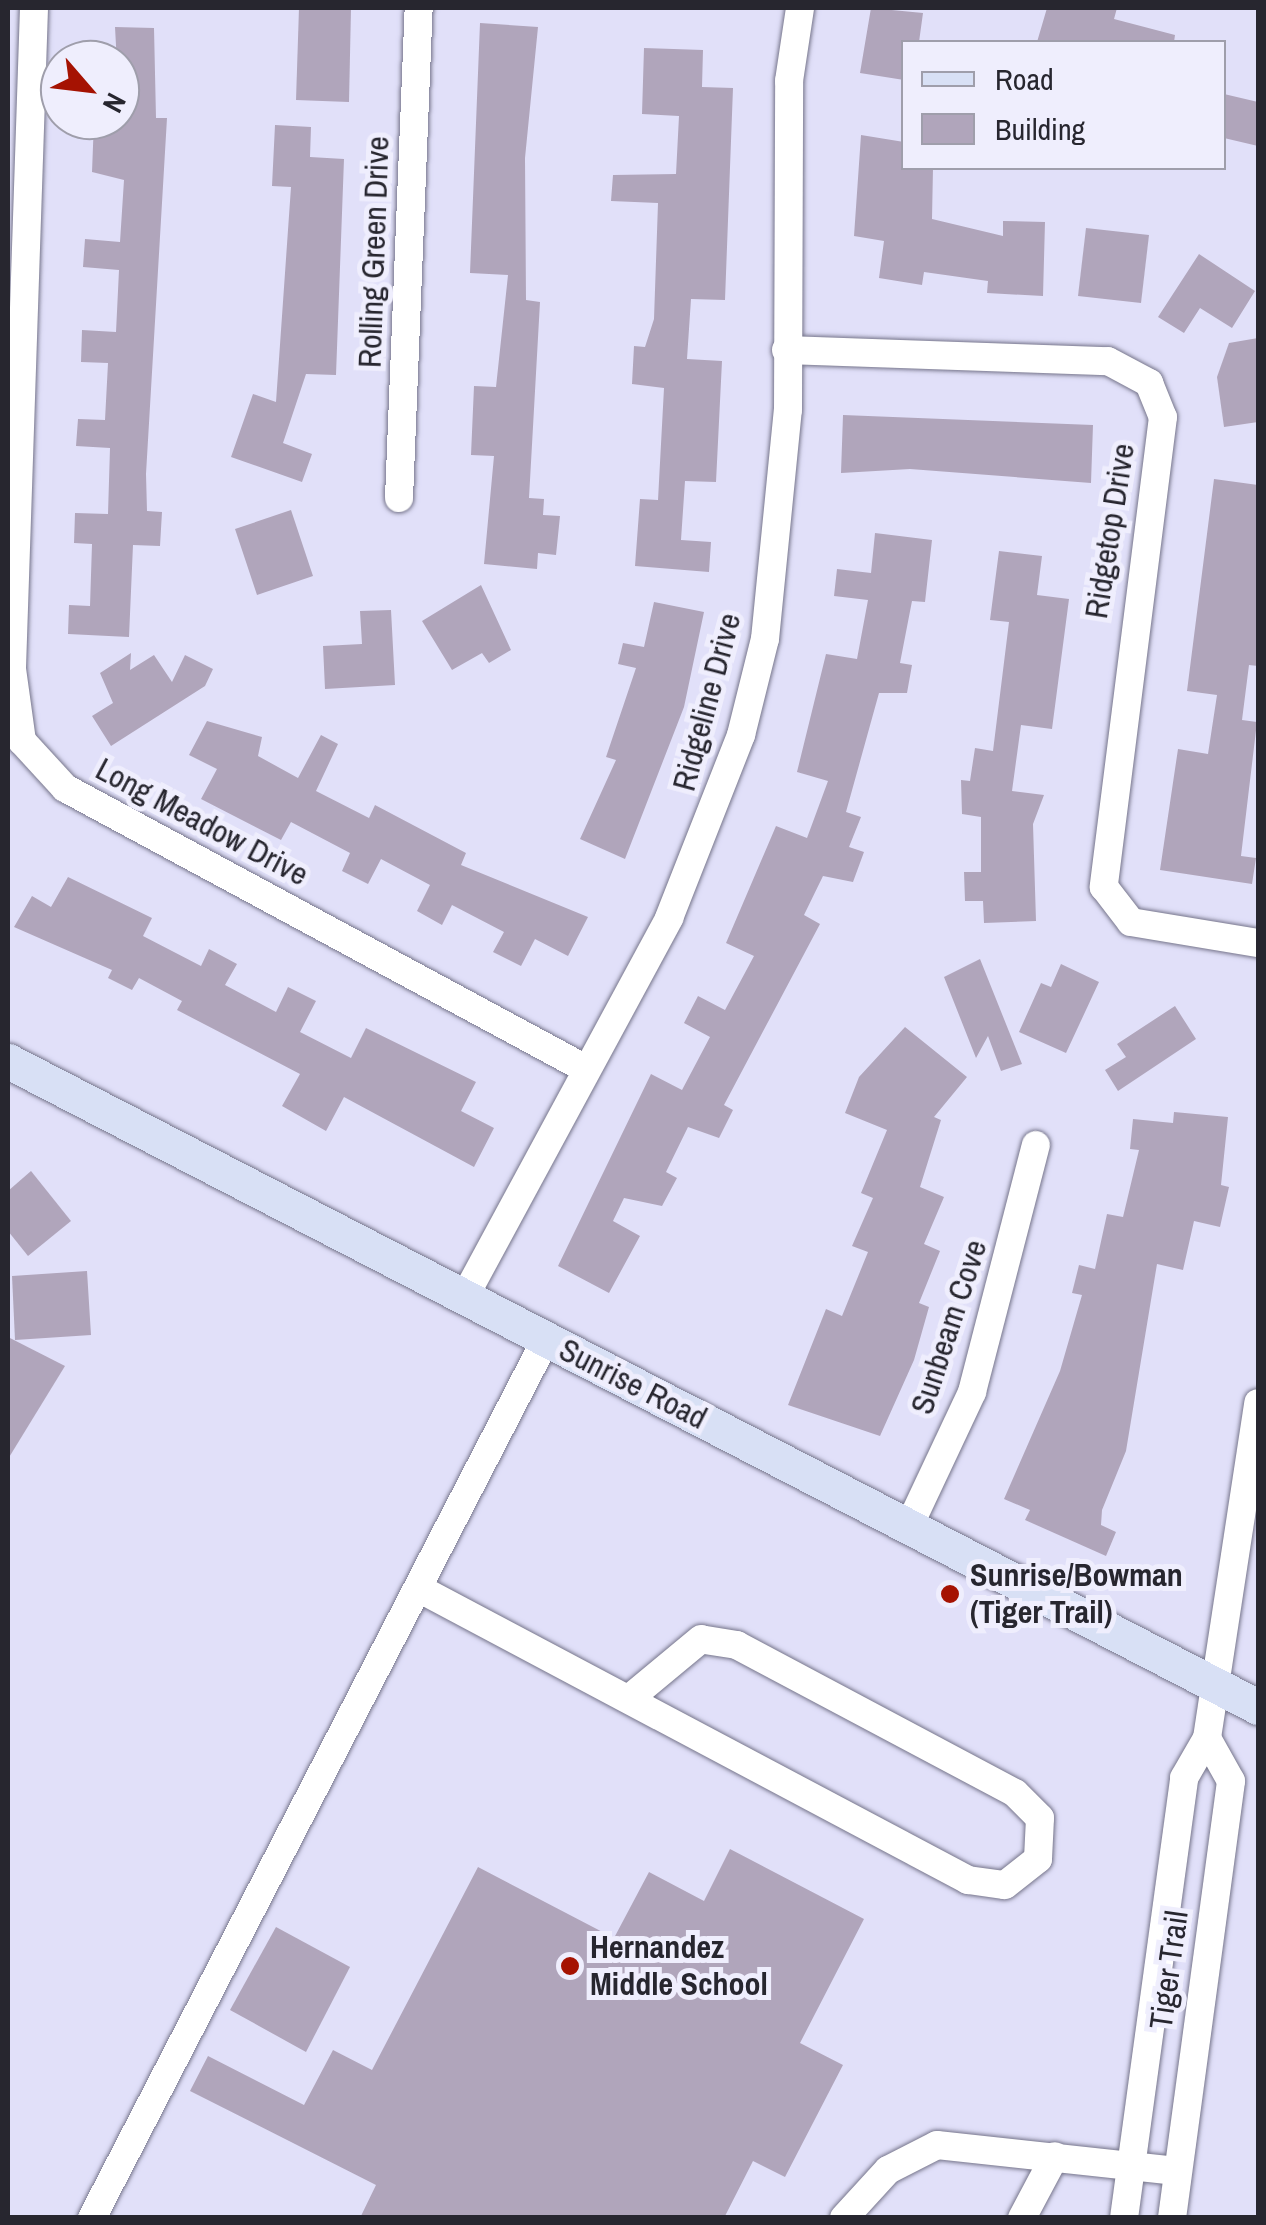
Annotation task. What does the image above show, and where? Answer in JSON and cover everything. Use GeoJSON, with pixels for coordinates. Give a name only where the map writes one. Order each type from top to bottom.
{"type":"FeatureCollection","features":[{"type":"Feature","properties":{"kind":"main road","name":"Sunrise Road"},"geometry":{"type":"LineString","coordinates":[[8,1061],[1258,1707]]}},
{"type":"Feature","properties":{"kind":"street","name":"Long Meadow Drive"},"geometry":{"type":"LineString","coordinates":[[34,8],[12,670],[22,740],[66,788],[586,1069]]}},
{"type":"Feature","properties":{"kind":"street","name":"Rolling Green Drive"},"geometry":{"type":"LineString","coordinates":[[399,498],[419,8]]}},
{"type":"Feature","properties":{"kind":"street","name":"Ridgeline Drive"},"geometry":{"type":"LineString","coordinates":[[465,1296],[669,918],[741,734],[765,639],[786,350],[789,81],[800,8]]}},
{"type":"Feature","properties":{"kind":"street","name":"Ridgetop Drive"},"geometry":{"type":"LineString","coordinates":[[786,350],[1108,361],[1149,383],[1162,417],[1104,887],[1130,922],[1258,943]]}},
{"type":"Feature","properties":{"kind":"street","name":"Sunbeam Cove"},"geometry":{"type":"LineString","coordinates":[[910,1524],[972,1392],[1036,1145]]}},
{"type":"Feature","properties":{"kind":"street"},"geometry":{"type":"LineString","coordinates":[[92,2218],[546,1339]]}},
{"type":"Feature","properties":{"kind":"street","name":"Tiger Trail"},"geometry":{"type":"LineString","coordinates":[[1124,2218],[1184,1778],[1207,1738],[1252,1508],[1258,1403]]}},
{"type":"Feature","properties":{"kind":"street"},"geometry":{"type":"LineString","coordinates":[[418,1588],[968,1880],[1005,1885],[1038,1860],[1040,1818],[1015,1793],[738,1645],[701,1639],[630,1698]]}},
{"type":"Feature","properties":{"kind":"street","name":"Tiger Trail"},"geometry":{"type":"LineString","coordinates":[[1172,2218],[1231,1781],[1207,1738]]}},
{"type":"Feature","properties":{"kind":"street"},"geometry":{"type":"LineString","coordinates":[[844,2218],[888,2170],[937,2145],[1177,2172]]}},
{"type":"Feature","properties":{"kind":"street"},"geometry":{"type":"LineString","coordinates":[[1022,2218],[1055,2156]]}},
{"type":"Feature","properties":{"kind":"building"},"geometry":{"type":"Polygon","coordinates":[[[299,8],[351,8],[349,102],[296,100],[299,8]]]}},
{"type":"Feature","properties":{"kind":"building"},"geometry":{"type":"Polygon","coordinates":[[[871,8],[923,13],[919,40],[901,40],[901,80],[860,73],[871,8]]]}},
{"type":"Feature","properties":{"kind":"building"},"geometry":{"type":"Polygon","coordinates":[[[1047,8],[1117,8],[1114,19],[1175,35],[1174,40],[1038,40],[1047,8]]]}},
{"type":"Feature","properties":{"kind":"building"},"geometry":{"type":"Polygon","coordinates":[[[480,23],[538,27],[525,158],[526,300],[540,302],[529,498],[544,499],[543,515],[560,516],[556,555],[538,553],[537,569],[484,564],[494,456],[471,455],[474,386],[496,387],[508,275],[470,273],[480,23]]]}},
{"type":"Feature","properties":{"kind":"building"},"geometry":{"type":"Polygon","coordinates":[[[115,27],[154,28],[156,118],[167,118],[146,474],[147,511],[162,512],[160,546],[133,545],[129,637],[68,634],[69,605],[90,606],[92,544],[74,543],[75,513],[108,514],[110,448],[76,446],[78,419],[105,420],[108,363],[81,362],[82,330],[116,332],[119,270],[83,267],[85,239],[120,242],[124,180],[92,172],[93,140],[140,140],[140,40],[116,40],[115,27]]]}},
{"type":"Feature","properties":{"kind":"building"},"geometry":{"type":"Polygon","coordinates":[[[644,48],[703,50],[702,87],[733,88],[725,300],[691,299],[687,359],[722,361],[716,482],[685,481],[681,540],[711,542],[709,572],[635,566],[640,499],[658,500],[664,388],[632,384],[634,346],[645,347],[654,319],[658,203],[611,201],[613,175],[676,174],[679,116],[642,114],[644,48]]]}},
{"type":"Feature","properties":{"kind":"building"},"geometry":{"type":"Polygon","coordinates":[[[1226,94],[1258,102],[1258,146],[1226,138],[1226,94]]]}},
{"type":"Feature","properties":{"kind":"building"},"geometry":{"type":"Polygon","coordinates":[[[275,125],[311,127],[310,157],[344,159],[336,375],[306,374],[283,443],[312,454],[302,482],[231,457],[253,394],[276,402],[291,187],[272,186],[275,125]]]}},
{"type":"Feature","properties":{"kind":"building"},"geometry":{"type":"Polygon","coordinates":[[[861,135],[901,142],[901,170],[933,170],[932,219],[1003,236],[1003,221],[1045,222],[1043,296],[987,293],[988,281],[924,272],[922,285],[879,278],[884,241],[854,236],[861,135]]]}},
{"type":"Feature","properties":{"kind":"building"},"geometry":{"type":"Polygon","coordinates":[[[1086,228],[1149,235],[1141,303],[1078,296],[1086,228]]]}},
{"type":"Feature","properties":{"kind":"building"},"geometry":{"type":"Polygon","coordinates":[[[1199,254],[1255,291],[1232,328],[1200,308],[1184,333],[1158,317],[1199,254]]]}},
{"type":"Feature","properties":{"kind":"building"},"geometry":{"type":"Polygon","coordinates":[[[1258,338],[1258,422],[1224,427],[1217,377],[1229,343],[1258,338]]]}},
{"type":"Feature","properties":{"kind":"building"},"geometry":{"type":"Polygon","coordinates":[[[843,415],[1093,425],[1091,483],[910,469],[841,473],[843,415]]]}},
{"type":"Feature","properties":{"kind":"building"},"geometry":{"type":"Polygon","coordinates":[[[1214,479],[1258,485],[1258,666],[1249,665],[1242,720],[1257,722],[1241,856],[1256,858],[1252,884],[1160,870],[1178,749],[1208,754],[1217,695],[1187,691],[1214,479]]]}},
{"type":"Feature","properties":{"kind":"building"},"geometry":{"type":"Polygon","coordinates":[[[291,510],[313,576],[257,595],[235,529],[291,510]]]}},
{"type":"Feature","properties":{"kind":"building"},"geometry":{"type":"Polygon","coordinates":[[[875,533],[932,540],[925,602],[912,601],[900,663],[912,665],[907,693],[879,693],[846,812],[861,817],[849,847],[864,852],[853,882],[823,876],[804,915],[820,924],[724,1105],[733,1110],[719,1138],[688,1127],[666,1172],[677,1178],[662,1206],[624,1198],[613,1221],[640,1236],[609,1293],[558,1266],[651,1074],[682,1090],[710,1037],[684,1023],[698,996],[725,1010],[754,956],[726,943],[776,826],[807,838],[828,781],[797,772],[826,654],[857,659],[868,600],[834,596],[837,569],[871,573],[875,533]]]}},
{"type":"Feature","properties":{"kind":"building"},"geometry":{"type":"Polygon","coordinates":[[[999,551],[1042,556],[1037,595],[1069,599],[1052,729],[1021,725],[1012,791],[1044,795],[1033,824],[1036,921],[984,923],[983,901],[965,901],[964,872],[981,872],[981,817],[962,814],[961,780],[970,781],[975,748],[993,751],[1009,622],[990,620],[999,551]]]}},
{"type":"Feature","properties":{"kind":"building"},"geometry":{"type":"Polygon","coordinates":[[[481,585],[511,650],[489,663],[482,653],[452,670],[422,621],[481,585]]]}},
{"type":"Feature","properties":{"kind":"building"},"geometry":{"type":"Polygon","coordinates":[[[654,602],[704,612],[684,707],[625,859],[580,839],[616,760],[606,757],[636,668],[618,664],[623,643],[644,647],[654,602]]]}},
{"type":"Feature","properties":{"kind":"building"},"geometry":{"type":"Polygon","coordinates":[[[391,610],[395,685],[325,689],[323,646],[362,644],[360,611],[391,610]]]}},
{"type":"Feature","properties":{"kind":"building"},"geometry":{"type":"Polygon","coordinates":[[[131,653],[130,670],[154,655],[172,682],[185,655],[213,669],[205,686],[111,746],[92,716],[113,703],[100,673],[131,653]]]}},
{"type":"Feature","properties":{"kind":"building"},"geometry":{"type":"Polygon","coordinates":[[[207,721],[262,737],[258,756],[298,778],[321,735],[338,744],[316,791],[369,818],[375,805],[466,853],[461,865],[588,917],[568,956],[535,939],[521,966],[493,952],[504,932],[452,905],[442,925],[417,911],[430,885],[381,859],[368,884],[342,871],[350,853],[291,822],[281,840],[201,799],[217,769],[189,755],[207,721]]]}},
{"type":"Feature","properties":{"kind":"building"},"geometry":{"type":"Polygon","coordinates":[[[68,877],[152,918],[143,936],[201,966],[209,949],[237,964],[225,985],[276,1012],[288,987],[316,1001],[300,1032],[351,1058],[366,1028],[476,1082],[461,1111],[494,1128],[474,1167],[344,1097],[326,1131],[282,1106],[300,1074],[177,1010],[182,1001],[139,978],[132,990],[108,978],[112,970],[14,927],[32,896],[51,907],[68,877]]]}},
{"type":"Feature","properties":{"kind":"building"},"geometry":{"type":"Polygon","coordinates":[[[980,959],[1022,1064],[1001,1071],[988,1036],[976,1058],[944,977],[980,959]]]}},
{"type":"Feature","properties":{"kind":"building"},"geometry":{"type":"Polygon","coordinates":[[[1061,964],[1099,982],[1066,1053],[1019,1032],[1041,983],[1051,987],[1061,964]]]}},
{"type":"Feature","properties":{"kind":"building"},"geometry":{"type":"Polygon","coordinates":[[[1175,1006],[1196,1039],[1118,1091],[1105,1070],[1126,1057],[1117,1044],[1175,1006]]]}},
{"type":"Feature","properties":{"kind":"building"},"geometry":{"type":"Polygon","coordinates":[[[905,1027],[967,1077],[934,1117],[941,1120],[920,1187],[944,1197],[924,1244],[940,1251],[919,1303],[929,1307],[914,1360],[880,1436],[788,1405],[826,1309],[842,1316],[868,1252],[852,1246],[873,1198],[861,1193],[887,1130],[845,1113],[859,1077],[905,1027]]]}},
{"type":"Feature","properties":{"kind":"building"},"geometry":{"type":"Polygon","coordinates":[[[1174,1112],[1228,1117],[1221,1185],[1229,1187],[1220,1227],[1194,1221],[1183,1270],[1157,1264],[1126,1451],[1102,1510],[1101,1525],[1116,1532],[1106,1556],[1025,1520],[1030,1510],[1004,1499],[1060,1371],[1082,1295],[1072,1293],[1079,1265],[1095,1269],[1107,1214],[1123,1217],[1139,1150],[1130,1149],[1133,1119],[1173,1123],[1174,1112]]]}},
{"type":"Feature","properties":{"kind":"building"},"geometry":{"type":"Polygon","coordinates":[[[31,1171],[71,1221],[28,1256],[8,1231],[8,1191],[31,1171]]]}},
{"type":"Feature","properties":{"kind":"building"},"geometry":{"type":"Polygon","coordinates":[[[87,1271],[91,1335],[15,1340],[12,1276],[87,1271]]]}},
{"type":"Feature","properties":{"kind":"building"},"geometry":{"type":"Polygon","coordinates":[[[8,1337],[65,1366],[8,1459],[8,1337]]]}},
{"type":"Feature","properties":{"kind":"building"},"geometry":{"type":"Polygon","coordinates":[[[730,1849],[864,1919],[800,2043],[843,2065],[785,2177],[753,2161],[724,2218],[360,2218],[376,2185],[190,2091],[208,2056],[304,2105],[333,2050],[372,2070],[478,1867],[614,1938],[649,1872],[704,1901],[730,1849]]]}},
{"type":"Feature","properties":{"kind":"building"},"geometry":{"type":"Polygon","coordinates":[[[276,1927],[350,1967],[306,2052],[230,2010],[276,1927]]]}},
{"type":"Feature","properties":{"kind":"place","name":"Sunrise/Bowman (Tiger Trail)"},"geometry":{"type":"Point","coordinates":[950,1594]}},
{"type":"Feature","properties":{"kind":"place","name":"Hernandez Middle School"},"geometry":{"type":"Point","coordinates":[570,1966]}}]}
